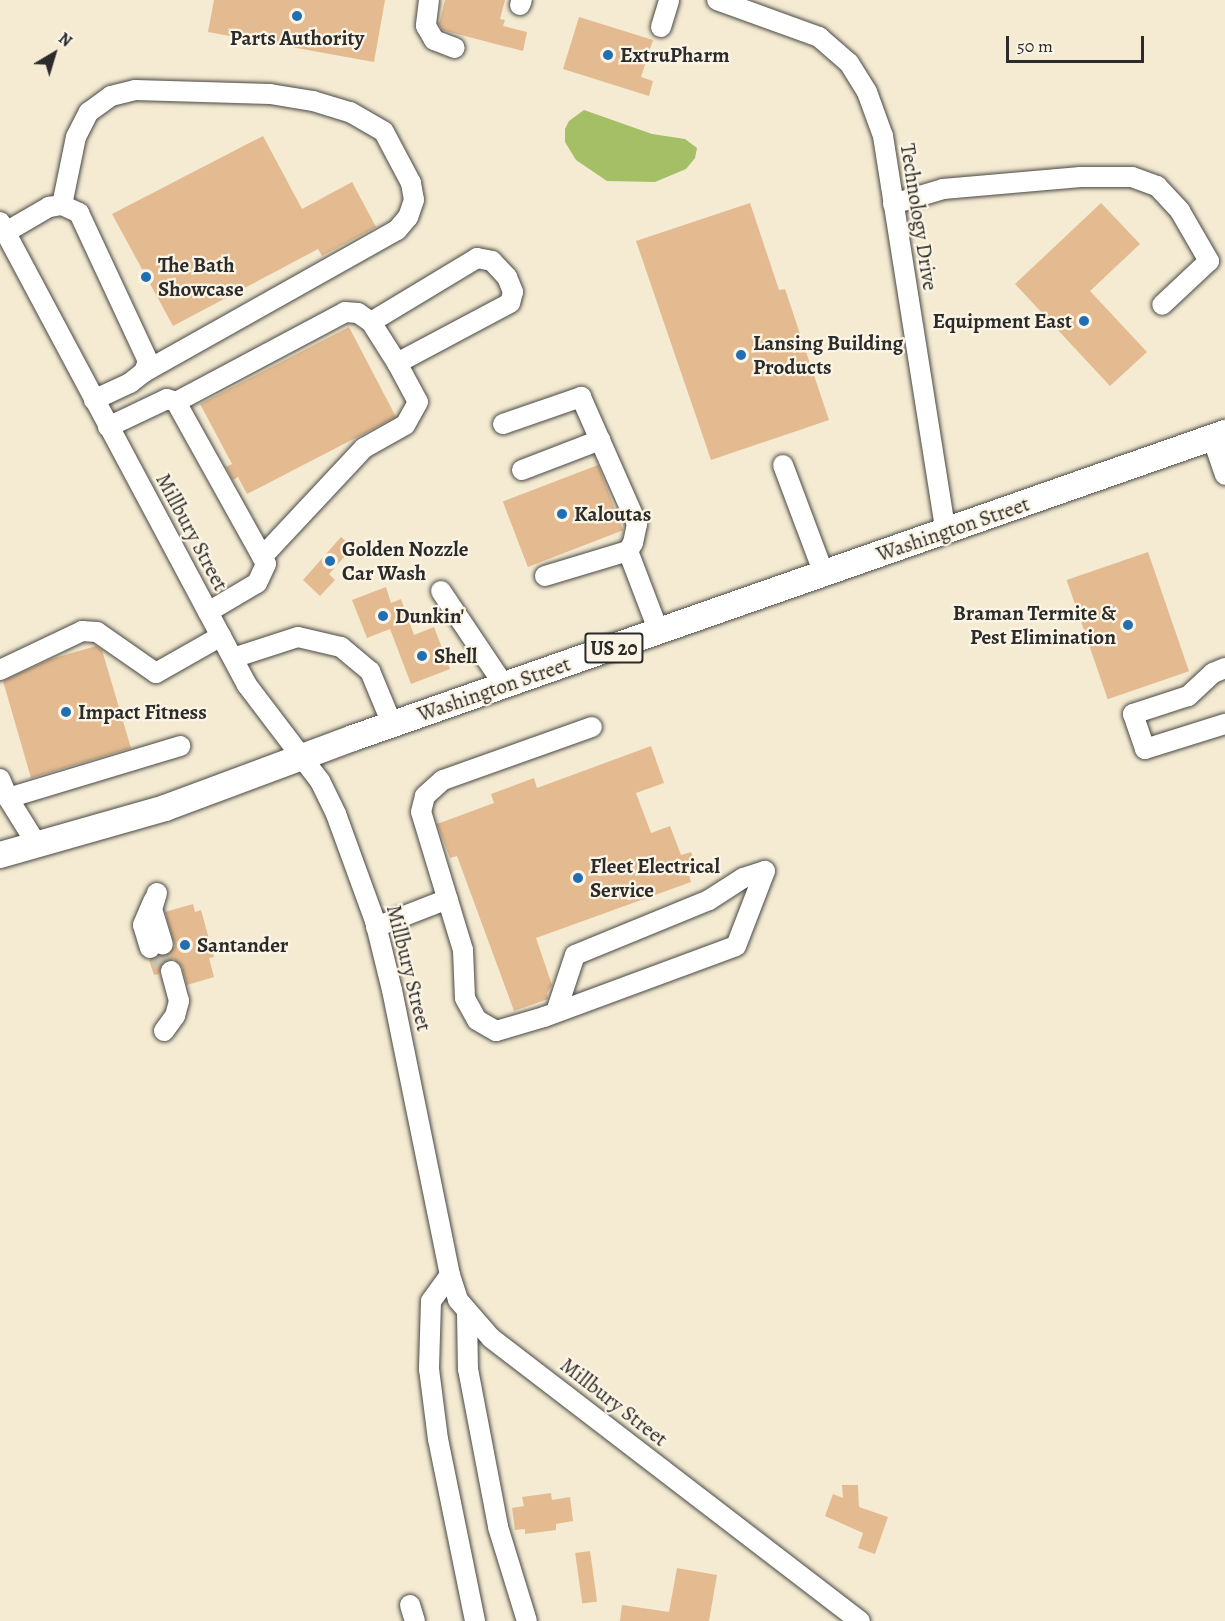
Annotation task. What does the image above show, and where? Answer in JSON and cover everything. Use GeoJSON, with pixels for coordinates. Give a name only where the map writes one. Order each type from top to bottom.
{"type":"FeatureCollection","features":[{"type":"Feature","properties":{"kind":"main road","name":"Washington Street"},"geometry":{"type":"LineString","coordinates":[[0,855],[165,808],[392,724],[1219,435]]}},
{"type":"Feature","properties":{"kind":"street"},"geometry":{"type":"LineString","coordinates":[[429,0],[426,26],[434,40],[455,48]]}},
{"type":"Feature","properties":{"kind":"street"},"geometry":{"type":"LineString","coordinates":[[661,27],[669,0]]}},
{"type":"Feature","properties":{"kind":"street","name":"Technology Drive"},"geometry":{"type":"LineString","coordinates":[[723,1],[819,37],[849,63],[867,92],[883,136],[946,532]]}},
{"type":"Feature","properties":{"kind":"street"},"geometry":{"type":"LineString","coordinates":[[62,205],[76,137],[89,112],[111,96],[135,90],[270,93],[314,101],[350,112],[384,132],[411,183],[414,200],[408,217],[398,230],[144,372],[130,383],[94,400]]}},
{"type":"Feature","properties":{"kind":"street"},"geometry":{"type":"LineString","coordinates":[[893,204],[943,189],[1080,177],[1132,177],[1157,186],[1180,211],[1209,261],[1162,304]]}},
{"type":"Feature","properties":{"kind":"street"},"geometry":{"type":"LineString","coordinates":[[3,227],[50,207],[62,205],[79,213],[148,361],[144,372]]}},
{"type":"Feature","properties":{"kind":"street","name":"Millbury Street"},"geometry":{"type":"LineString","coordinates":[[3,227],[247,685],[303,756],[329,796],[376,927],[392,990],[450,1275],[458,1300],[491,1338],[860,1621]]}},
{"type":"Feature","properties":{"kind":"street"},"geometry":{"type":"LineString","coordinates":[[371,322],[477,258],[492,261],[507,277],[513,292],[510,303],[397,363]]}},
{"type":"Feature","properties":{"kind":"street"},"geometry":{"type":"LineString","coordinates":[[176,402],[345,312],[358,313],[371,322],[397,363],[418,402],[405,425],[364,448],[262,557]]}},
{"type":"Feature","properties":{"kind":"street"},"geometry":{"type":"LineString","coordinates":[[503,424],[581,397],[637,524],[633,543],[628,551],[545,576]]}},
{"type":"Feature","properties":{"kind":"street"},"geometry":{"type":"LineString","coordinates":[[108,427],[167,399],[176,402],[266,564],[257,583],[208,612]]}},
{"type":"Feature","properties":{"kind":"street"},"geometry":{"type":"LineString","coordinates":[[1219,435],[1225,475]]}},
{"type":"Feature","properties":{"kind":"street"},"geometry":{"type":"LineString","coordinates":[[522,470],[600,440]]}},
{"type":"Feature","properties":{"kind":"street"},"geometry":{"type":"LineString","coordinates":[[783,465],[824,574]]}},
{"type":"Feature","properties":{"kind":"street"},"geometry":{"type":"LineString","coordinates":[[628,551],[659,632]]}},
{"type":"Feature","properties":{"kind":"street"},"geometry":{"type":"LineString","coordinates":[[441,591],[504,686]]}},
{"type":"Feature","properties":{"kind":"street"},"geometry":{"type":"LineString","coordinates":[[0,670],[82,631],[97,632],[156,673],[221,636]]}},
{"type":"Feature","properties":{"kind":"street"},"geometry":{"type":"LineString","coordinates":[[233,658],[298,637],[341,647],[370,671],[392,724]]}},
{"type":"Feature","properties":{"kind":"street"},"geometry":{"type":"LineString","coordinates":[[1223,675],[1188,696],[1133,714],[1145,749],[1225,724]]}},
{"type":"Feature","properties":{"kind":"street"},"geometry":{"type":"LineString","coordinates":[[556,1012],[575,955],[709,900],[743,878],[765,871],[736,946],[556,1012],[496,1031],[477,1020],[465,998],[463,950],[421,812],[425,796],[443,780],[592,727]]}},
{"type":"Feature","properties":{"kind":"street"},"geometry":{"type":"LineString","coordinates":[[8,798],[180,746]]}},
{"type":"Feature","properties":{"kind":"street"},"geometry":{"type":"LineString","coordinates":[[0,779],[8,798],[36,843]]}},
{"type":"Feature","properties":{"kind":"street"},"geometry":{"type":"LineString","coordinates":[[376,927],[448,899]]}},
{"type":"Feature","properties":{"kind":"street"},"geometry":{"type":"LineString","coordinates":[[153,902],[156,946]]}},
{"type":"Feature","properties":{"kind":"street"},"geometry":{"type":"LineString","coordinates":[[165,972],[179,1001],[169,1024]]}},
{"type":"Feature","properties":{"kind":"street"},"geometry":{"type":"LineString","coordinates":[[450,1275],[436,1292],[429,1311],[430,1385],[438,1439],[475,1621]]}},
{"type":"Feature","properties":{"kind":"street"},"geometry":{"type":"LineString","coordinates":[[467,1313],[468,1369],[496,1516],[527,1621]]}},
{"type":"Feature","properties":{"kind":"green space"},"geometry":{"type":"Polygon","coordinates":[[[584,110],[652,134],[685,139],[697,148],[695,158],[686,169],[655,182],[607,181],[576,160],[565,142],[565,129],[569,121],[584,110]]]}},
{"type":"Feature","properties":{"kind":"building","name":"Parts Authority"},"geometry":{"type":"Polygon","coordinates":[[[214,0],[385,0],[374,62],[208,32],[214,0]]]}},
{"type":"Feature","properties":{"kind":"building"},"geometry":{"type":"Polygon","coordinates":[[[445,0],[505,0],[500,19],[505,20],[503,26],[527,32],[523,51],[442,30],[439,24],[445,0]]]}},
{"type":"Feature","properties":{"kind":"building","name":"ExtruPharm"},"geometry":{"type":"Polygon","coordinates":[[[579,17],[653,40],[641,77],[653,81],[649,96],[563,69],[579,17]]]}},
{"type":"Feature","properties":{"kind":"building"},"geometry":{"type":"Polygon","coordinates":[[[263,136],[302,209],[352,182],[376,227],[322,256],[318,249],[173,326],[112,214],[263,136]]]}},
{"type":"Feature","properties":{"kind":"building","name":"Lansing Building Products"},"geometry":{"type":"Polygon","coordinates":[[[750,203],[779,290],[785,289],[829,420],[711,460],[636,241],[750,203]]]}},
{"type":"Feature","properties":{"kind":"building","name":"Equipment East"},"geometry":{"type":"Polygon","coordinates":[[[1101,203],[1140,244],[1090,291],[1147,352],[1110,386],[1015,284],[1101,203]]]}},
{"type":"Feature","properties":{"kind":"building"},"geometry":{"type":"Polygon","coordinates":[[[349,327],[396,417],[247,494],[238,477],[233,480],[226,467],[232,464],[200,404],[349,327]]]}},
{"type":"Feature","properties":{"kind":"building","name":"Kaloutas"},"geometry":{"type":"Polygon","coordinates":[[[598,465],[623,530],[528,567],[503,502],[598,465]]]}},
{"type":"Feature","properties":{"kind":"building","name":"Golden Nozzle Car Wash"},"geometry":{"type":"Polygon","coordinates":[[[341,537],[353,547],[329,574],[335,580],[320,596],[303,580],[341,537]]]}},
{"type":"Feature","properties":{"kind":"building","name":"Braman Termite & Pest Elimination"},"geometry":{"type":"Polygon","coordinates":[[[1148,552],[1189,671],[1108,699],[1067,580],[1148,552]]]}},
{"type":"Feature","properties":{"kind":"building"},"geometry":{"type":"Polygon","coordinates":[[[386,587],[391,603],[401,599],[414,635],[434,627],[450,669],[411,684],[390,629],[367,638],[352,600],[386,587]]]}},
{"type":"Feature","properties":{"kind":"building","name":"Impact Fitness"},"geometry":{"type":"Polygon","coordinates":[[[96,646],[102,650],[131,748],[31,778],[3,681],[51,659],[96,646]]]}},
{"type":"Feature","properties":{"kind":"building","name":"Fleet Electrical Service"},"geometry":{"type":"Polygon","coordinates":[[[651,746],[664,783],[636,793],[651,833],[670,826],[681,855],[691,852],[698,871],[689,875],[691,882],[536,938],[552,985],[547,993],[548,999],[514,1011],[457,856],[450,858],[437,824],[494,803],[491,794],[534,778],[537,788],[651,746]]]}},
{"type":"Feature","properties":{"kind":"building","name":"Santander"},"geometry":{"type":"Polygon","coordinates":[[[193,904],[195,912],[201,910],[214,957],[209,958],[214,977],[187,985],[182,967],[174,959],[163,962],[159,974],[154,975],[149,960],[167,955],[175,946],[165,912],[193,904]]]}},
{"type":"Feature","properties":{"kind":"building"},"geometry":{"type":"Polygon","coordinates":[[[842,1485],[858,1485],[859,1507],[888,1517],[875,1554],[858,1548],[863,1533],[825,1516],[833,1494],[843,1498],[842,1485]]]}},
{"type":"Feature","properties":{"kind":"building"},"geometry":{"type":"Polygon","coordinates":[[[551,1493],[552,1500],[570,1497],[573,1521],[556,1524],[556,1530],[525,1534],[525,1529],[515,1530],[512,1508],[524,1506],[522,1497],[551,1493]]]}},
{"type":"Feature","properties":{"kind":"building"},"geometry":{"type":"Polygon","coordinates":[[[590,1551],[597,1602],[582,1604],[575,1553],[590,1551]]]}},
{"type":"Feature","properties":{"kind":"building"},"geometry":{"type":"Polygon","coordinates":[[[677,1568],[717,1575],[709,1621],[620,1621],[622,1605],[669,1612],[677,1568]]]}},
{"type":"Feature","properties":{"kind":"tunnel"},"geometry":{"type":"LineString","coordinates":[[156,946],[165,972]]}},
{"type":"Feature","properties":{"kind":"place","name":"Parts Authority"},"geometry":{"type":"Point","coordinates":[297,16]}},
{"type":"Feature","properties":{"kind":"place","name":"ExtruPharm"},"geometry":{"type":"Point","coordinates":[608,55]}},
{"type":"Feature","properties":{"kind":"place","name":"The Bath Showcase"},"geometry":{"type":"Point","coordinates":[146,277]}},
{"type":"Feature","properties":{"kind":"place","name":"Equipment East"},"geometry":{"type":"Point","coordinates":[1084,321]}},
{"type":"Feature","properties":{"kind":"place","name":"Lansing Building Products"},"geometry":{"type":"Point","coordinates":[741,355]}},
{"type":"Feature","properties":{"kind":"place","name":"Kaloutas"},"geometry":{"type":"Point","coordinates":[562,514]}},
{"type":"Feature","properties":{"kind":"place","name":"Golden Nozzle Car Wash"},"geometry":{"type":"Point","coordinates":[330,561]}},
{"type":"Feature","properties":{"kind":"place","name":"Dunkin'"},"geometry":{"type":"Point","coordinates":[383,616]}},
{"type":"Feature","properties":{"kind":"place","name":"Braman Termite & Pest Elimination"},"geometry":{"type":"Point","coordinates":[1128,625]}},
{"type":"Feature","properties":{"kind":"place","name":"Shell"},"geometry":{"type":"Point","coordinates":[422,656]}},
{"type":"Feature","properties":{"kind":"place","name":"Impact Fitness"},"geometry":{"type":"Point","coordinates":[66,712]}},
{"type":"Feature","properties":{"kind":"place","name":"Fleet Electrical Service"},"geometry":{"type":"Point","coordinates":[578,878]}},
{"type":"Feature","properties":{"kind":"place","name":"Santander"},"geometry":{"type":"Point","coordinates":[185,945]}}]}
